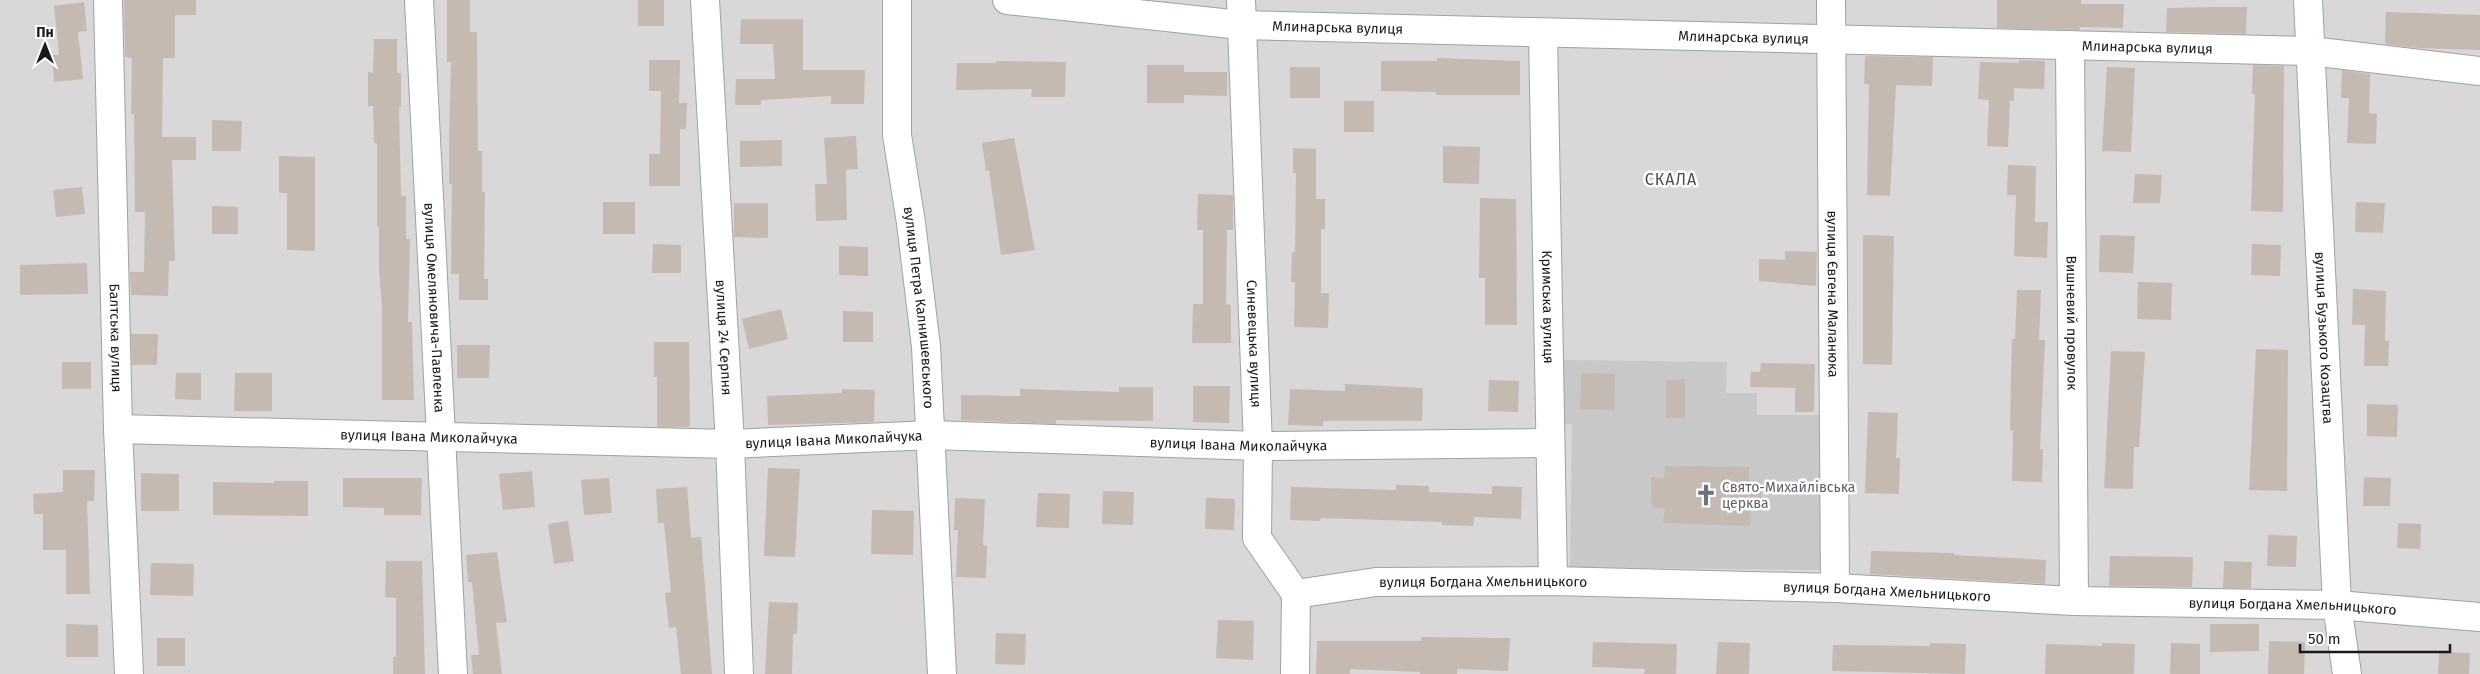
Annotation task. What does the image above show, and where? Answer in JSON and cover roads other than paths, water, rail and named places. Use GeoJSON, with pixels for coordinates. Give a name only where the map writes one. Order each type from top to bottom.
{"type":"FeatureCollection","features":[{"type":"Feature","properties":{"kind":"street","name":"Балтська вулиця"},"geometry":{"type":"LineString","coordinates":[[108,0],[118,429],[129,674]]}},
{"type":"Feature","properties":{"kind":"street","name":"вулиця Омеляновича-Павленка"},"geometry":{"type":"LineString","coordinates":[[419,0],[443,437],[453,674]]}},
{"type":"Feature","properties":{"kind":"street","name":"вулиця 24 Серпня"},"geometry":{"type":"LineString","coordinates":[[705,0],[730,444],[739,674]]}},
{"type":"Feature","properties":{"kind":"street","name":"вулиця Петра Калнишевського"},"geometry":{"type":"LineString","coordinates":[[897,0],[897,135],[911,223],[926,347],[932,435],[942,674]]}},
{"type":"Feature","properties":{"kind":"street","name":"Млинарська вулиця"},"geometry":{"type":"LineString","coordinates":[[1007,0],[1543,33],[2311,51],[2480,70]]}},
{"type":"Feature","properties":{"kind":"street","name":"вулиця Євгена Маланюка"},"geometry":{"type":"LineString","coordinates":[[1831,0],[1835,588]]}},
{"type":"Feature","properties":{"kind":"street","name":"вулиця Бузького Козацтва"},"geometry":{"type":"LineString","coordinates":[[2308,0],[2337,605],[2346,674]]}},
{"type":"Feature","properties":{"kind":"street","name":"Синевецька вулиця"},"geometry":{"type":"LineString","coordinates":[[1241,13],[1258,446],[1257,538],[1296,594]]}},
{"type":"Feature","properties":{"kind":"street","name":"Кримська вулиця"},"geometry":{"type":"LineString","coordinates":[[1543,33],[1553,581]]}},
{"type":"Feature","properties":{"kind":"street","name":"Вишневий провулок"},"geometry":{"type":"LineString","coordinates":[[2070,45],[2074,601]]}},
{"type":"Feature","properties":{"kind":"street","name":"вулиця Івана Миколайчука"},"geometry":{"type":"LineString","coordinates":[[118,429],[730,444],[932,435],[1258,446],[1550,443]]}},
{"type":"Feature","properties":{"kind":"street","name":"вулиця Богдана Хмельницького"},"geometry":{"type":"LineString","coordinates":[[1296,594],[1376,582],[1553,581],[1835,588],[2074,601],[2337,605],[2480,617]]}},
{"type":"Feature","properties":{"kind":"street"},"geometry":{"type":"LineString","coordinates":[[1295,674],[1296,594]]}},
{"type":"Feature","properties":{"kind":"place","name":"Свято-Михайлівська церква"},"geometry":{"type":"Point","coordinates":[1706,495]}},
{"type":"Feature","properties":{"kind":"district","name":"СКАЛА"},"geometry":{"type":"Point","coordinates":[1671,179]}}]}
